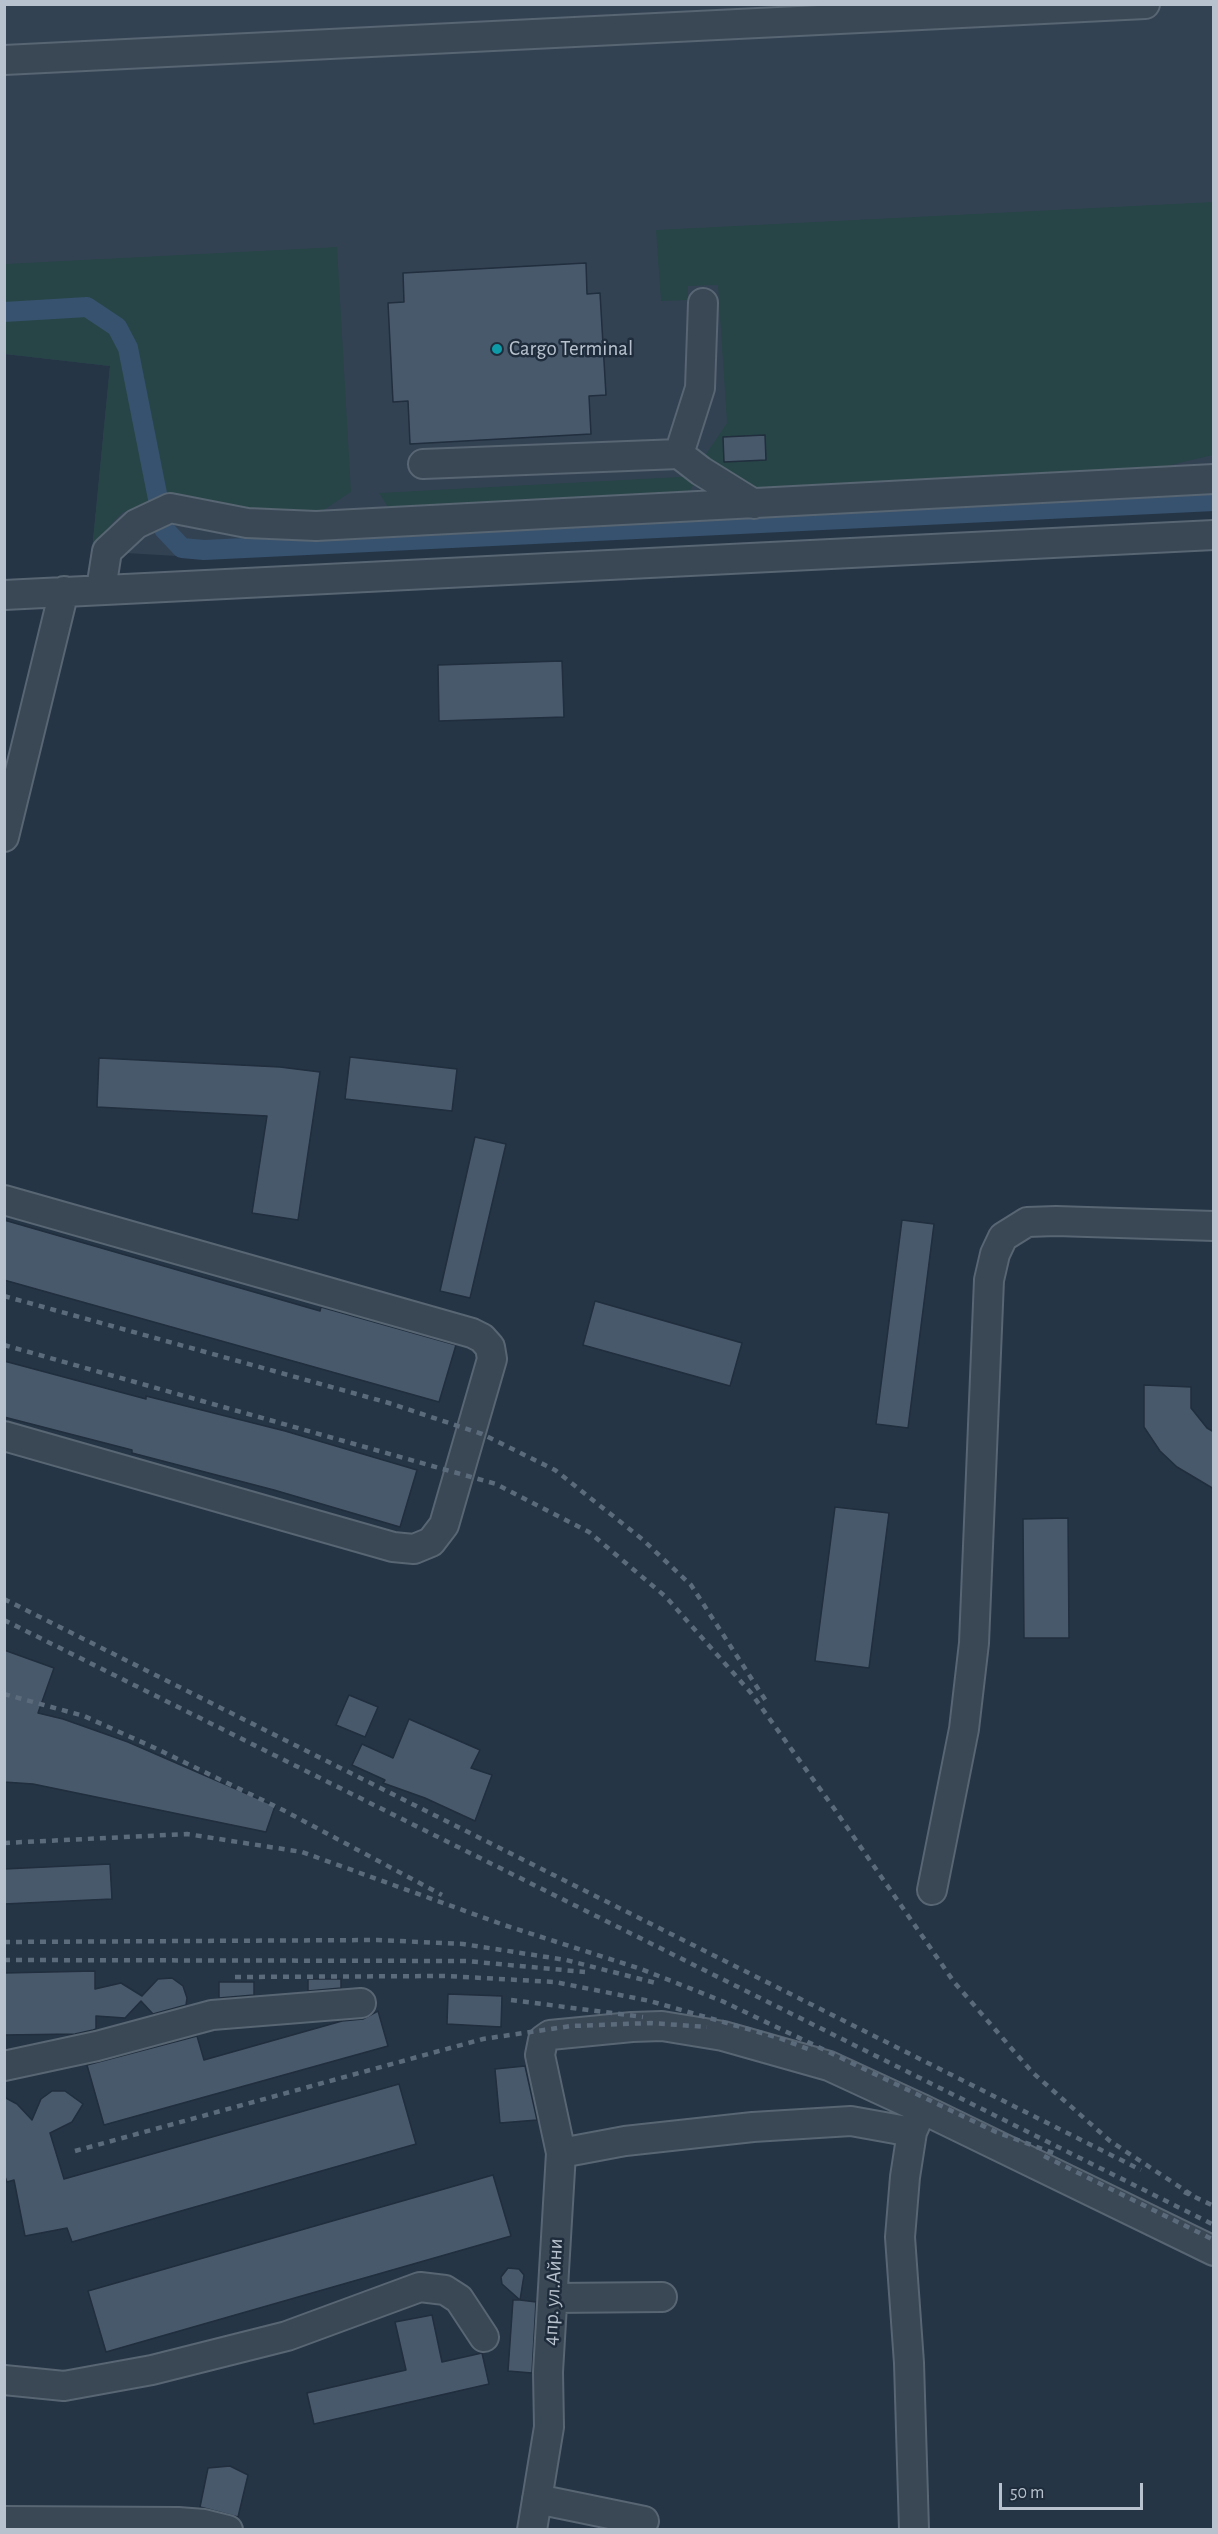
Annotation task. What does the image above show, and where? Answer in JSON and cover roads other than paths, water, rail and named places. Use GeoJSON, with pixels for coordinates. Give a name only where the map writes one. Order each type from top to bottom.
{"type":"FeatureCollection","features":[{"type":"Feature","properties":{"kind":"street"},"geometry":{"type":"LineString","coordinates":[[4,60],[1145,4]]}},
{"type":"Feature","properties":{"kind":"street"},"geometry":{"type":"LineString","coordinates":[[679,454],[700,388],[703,303]]}},
{"type":"Feature","properties":{"kind":"street"},"geometry":{"type":"LineString","coordinates":[[423,464],[679,454],[701,471],[754,504]]}},
{"type":"Feature","properties":{"kind":"street"},"geometry":{"type":"LineString","coordinates":[[101,590],[107,551],[136,524],[170,508],[247,523],[316,526],[1214,479]]}},
{"type":"Feature","properties":{"kind":"street"},"geometry":{"type":"LineString","coordinates":[[4,595],[1214,535]]}},
{"type":"Feature","properties":{"kind":"street"},"geometry":{"type":"LineString","coordinates":[[4,837],[64,591]]}},
{"type":"Feature","properties":{"kind":"street"},"geometry":{"type":"LineString","coordinates":[[4,1200],[472,1333],[482,1338],[490,1347],[492,1359],[444,1525],[431,1542],[414,1549],[393,1547],[4,1436]]}},
{"type":"Feature","properties":{"kind":"street"},"geometry":{"type":"LineString","coordinates":[[932,1890],[964,1729],[974,1643],[989,1280],[995,1254],[1003,1237],[1027,1222],[1214,1226]]}},
{"type":"Feature","properties":{"kind":"street"},"geometry":{"type":"LineString","coordinates":[[4,2066],[98,2046],[212,2015],[361,2003]]}},
{"type":"Feature","properties":{"kind":"street","name":"4пр. ул.Айни"},"geometry":{"type":"LineString","coordinates":[[532,2529],[549,2427],[548,2391],[561,2154],[540,2055],[543,2040],[550,2035],[662,2026],[723,2036],[829,2066],[917,2120]]}},
{"type":"Feature","properties":{"kind":"street"},"geometry":{"type":"LineString","coordinates":[[914,2529],[909,2363],[900,2237],[905,2177],[917,2120]]}},
{"type":"Feature","properties":{"kind":"street"},"geometry":{"type":"LineString","coordinates":[[561,2154],[625,2141],[753,2127],[851,2121],[917,2120],[1214,2252]]}},
{"type":"Feature","properties":{"kind":"street"},"geometry":{"type":"LineString","coordinates":[[4,2380],[64,2386],[152,2370],[287,2336],[420,2287],[445,2290],[459,2299],[484,2337]]}},
{"type":"Feature","properties":{"kind":"street"},"geometry":{"type":"LineString","coordinates":[[554,2298],[662,2296]]}},
{"type":"Feature","properties":{"kind":"street"},"geometry":{"type":"LineString","coordinates":[[537,2499],[644,2521]]}},
{"type":"Feature","properties":{"kind":"street"},"geometry":{"type":"LineString","coordinates":[[4,2521],[178,2522],[228,2529]]}},
{"type":"Feature","properties":{"kind":"waterway"},"geometry":{"type":"LineString","coordinates":[[4,312],[87,307],[117,327],[128,348],[164,529],[182,548],[204,550],[1214,501]]}},
{"type":"Feature","properties":{"kind":"railway"},"geometry":{"type":"LineString","coordinates":[[4,1296],[389,1403],[482,1434],[555,1470],[642,1539],[691,1585],[766,1701]]}},
{"type":"Feature","properties":{"kind":"railway"},"geometry":{"type":"LineString","coordinates":[[4,1345],[496,1484],[589,1532],[666,1597],[751,1693],[954,1982],[1032,2072],[1110,2141],[1192,2195]]}},
{"type":"Feature","properties":{"kind":"railway"},"geometry":{"type":"LineString","coordinates":[[4,1599],[1141,2170]]}},
{"type":"Feature","properties":{"kind":"railway"},"geometry":{"type":"LineString","coordinates":[[4,1620],[1214,2225]]}},
{"type":"Feature","properties":{"kind":"railway"},"geometry":{"type":"LineString","coordinates":[[4,1694],[84,1716],[157,1749],[283,1810],[442,1895]]}},
{"type":"Feature","properties":{"kind":"railway"},"geometry":{"type":"LineString","coordinates":[[4,1843],[187,1834],[302,1852],[504,1925],[641,1969],[722,2001],[996,2132],[1056,2154]]}},
{"type":"Feature","properties":{"kind":"railway"},"geometry":{"type":"LineString","coordinates":[[4,1942],[377,1940],[463,1944],[566,1960],[656,1983]]}},
{"type":"Feature","properties":{"kind":"railway"},"geometry":{"type":"LineString","coordinates":[[4,1960],[466,1961],[585,1972]]}},
{"type":"Feature","properties":{"kind":"railway"},"geometry":{"type":"LineString","coordinates":[[235,1977],[447,1976],[555,1982],[650,2001],[779,2038],[808,2049]]}},
{"type":"Feature","properties":{"kind":"railway"},"geometry":{"type":"LineString","coordinates":[[511,2000],[643,2017]]}},
{"type":"Feature","properties":{"kind":"railway"},"geometry":{"type":"LineString","coordinates":[[75,2151],[483,2039],[571,2026],[651,2023],[707,2027]]}},
{"type":"Feature","properties":{"kind":"railway"},"geometry":{"type":"LineString","coordinates":[[1044,2156],[1214,2240]]}},
{"type":"Feature","properties":{"kind":"railway"},"geometry":{"type":"LineString","coordinates":[[1184,2192],[1214,2206]]}},
{"type":"Feature","properties":{"kind":"place","name":"Cargo Terminal"},"geometry":{"type":"Point","coordinates":[497,349]}}]}
